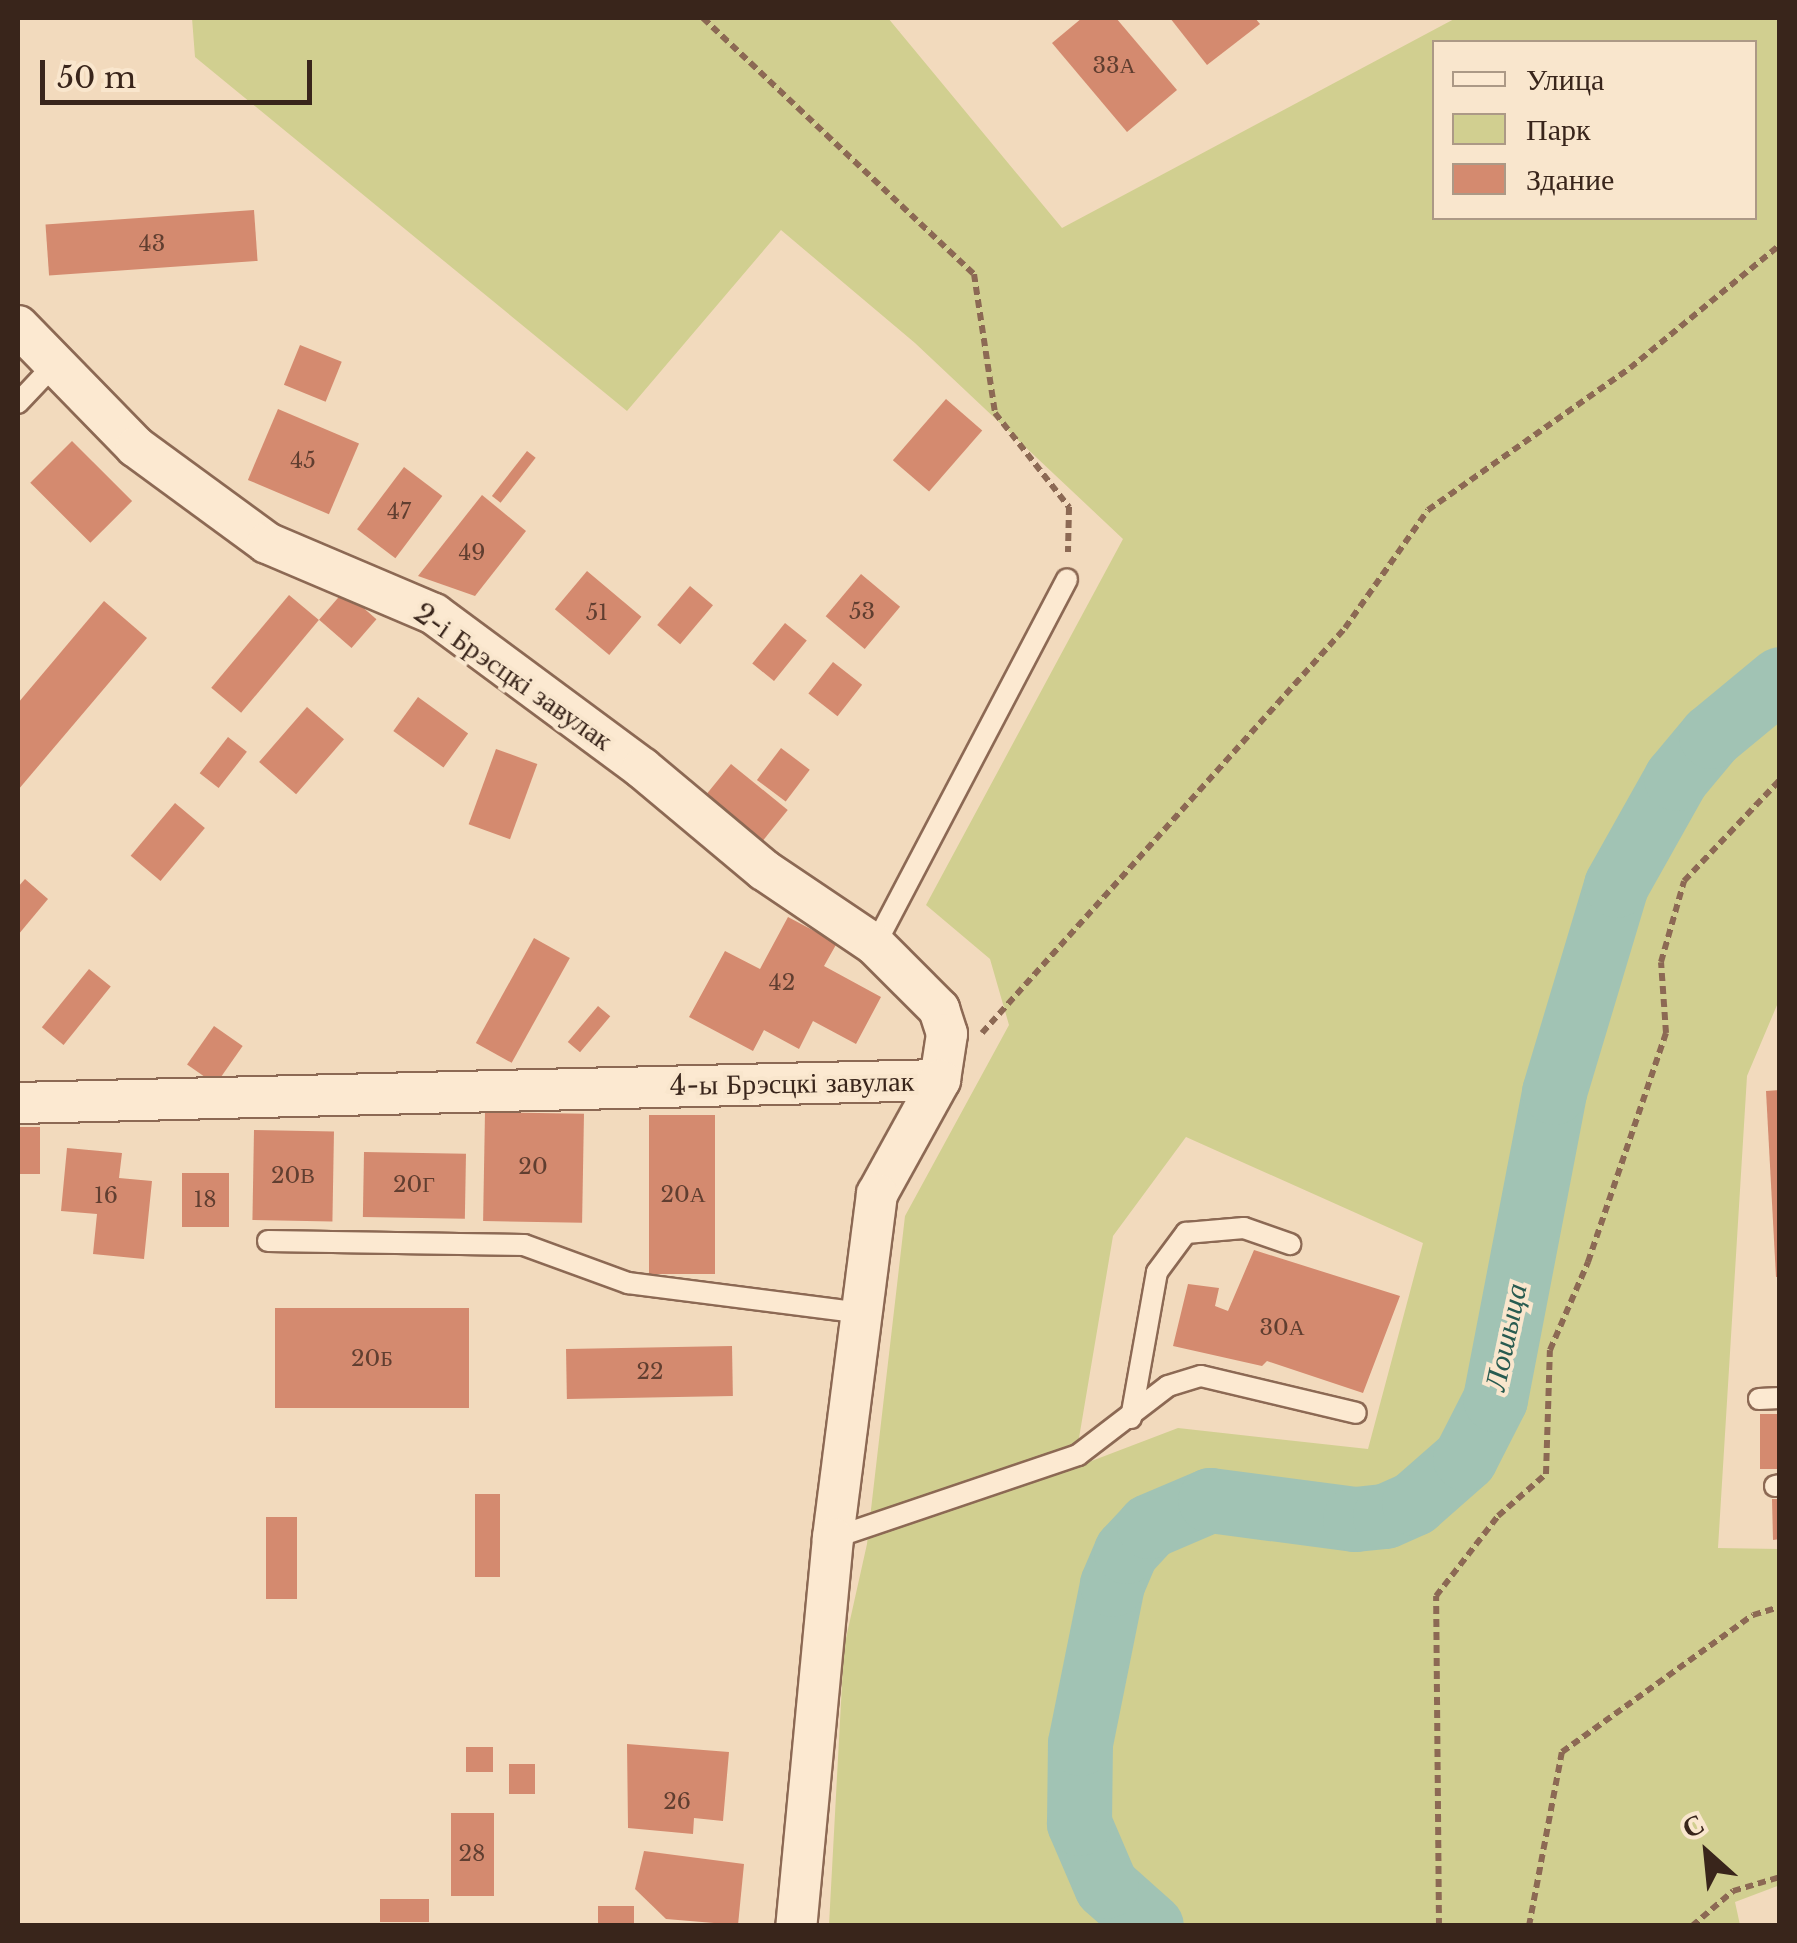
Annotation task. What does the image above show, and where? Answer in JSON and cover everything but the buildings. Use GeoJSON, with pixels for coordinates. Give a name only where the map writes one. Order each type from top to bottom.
{"type":"FeatureCollection","features":[{"type":"Feature","properties":{"kind":"street","name":"2-і Брэсцкі завулак"},"geometry":{"type":"LineString","coordinates":[[18,326],[52,367],[136,447],[266,543],[434,614],[642,768],[764,870],[876,945],[939,1009],[946,1034],[940,1080]]}},
{"type":"Feature","properties":{"kind":"street","name":"4-ы Брэсцкі завулак"},"geometry":{"type":"LineString","coordinates":[[18,1104],[940,1080]]}},
{"type":"Feature","properties":{"kind":"street","name":"4-ы Брэсцкі завулак"},"geometry":{"type":"LineString","coordinates":[[796,1926],[833,1538],[877,1194],[940,1080]]}},
{"type":"Feature","properties":{"kind":"lane"},"geometry":{"type":"LineString","coordinates":[[18,403],[52,367]]}},
{"type":"Feature","properties":{"kind":"lane"},"geometry":{"type":"LineString","coordinates":[[876,945],[1067,579]]}},
{"type":"Feature","properties":{"kind":"lane"},"geometry":{"type":"LineString","coordinates":[[1131,1418],[1158,1272],[1186,1233],[1244,1228],[1290,1244]]}},
{"type":"Feature","properties":{"kind":"lane"},"geometry":{"type":"LineString","coordinates":[[268,1241],[524,1245],[628,1283],[861,1313]]}},
{"type":"Feature","properties":{"kind":"lane"},"geometry":{"type":"LineString","coordinates":[[833,1538],[1078,1455],[1168,1386],[1200,1376],[1356,1414]]}},
{"type":"Feature","properties":{"kind":"path"},"geometry":{"type":"LineString","coordinates":[[704,18],[974,274],[995,413],[1069,507],[1067,579]]}},
{"type":"Feature","properties":{"kind":"path"},"geometry":{"type":"LineString","coordinates":[[980,1036],[1345,628],[1428,510],[1630,368],[1780,245]]}},
{"type":"Feature","properties":{"kind":"path"},"geometry":{"type":"LineString","coordinates":[[1439,1926],[1436,1596],[1498,1516],[1546,1474],[1550,1350],[1588,1262],[1666,1033],[1661,962],[1684,881],[1780,780]]}},
{"type":"Feature","properties":{"kind":"path"},"geometry":{"type":"LineString","coordinates":[[1529,1926],[1562,1752],[1754,1614],[1780,1606]]}},
{"type":"Feature","properties":{"kind":"path"},"geometry":{"type":"LineString","coordinates":[[1692,1926],[1733,1891],[1780,1877]]}},
{"type":"Feature","properties":{"kind":"green space"},"geometry":{"type":"Polygon","coordinates":[[[192,18],[888,18],[1062,228],[1456,18],[1779,18],[1780,998],[1747,1076],[1718,1548],[1779,1549],[1780,1885],[1735,1902],[1740,1925],[829,1925],[844,1647],[867,1544],[905,1216],[1009,1025],[990,959],[926,905],[1123,539],[915,343],[781,230],[627,411],[195,57],[192,18]],[[1186,1137],[1113,1236],[1078,1444],[1081,1465],[1178,1428],[1368,1449],[1423,1243],[1186,1137]]]}},
{"type":"Feature","properties":{"kind":"waterway","name":"Лошыца"},"geometry":{"type":"LineString","coordinates":[[1151,1926],[1106,1886],[1079,1823],[1080,1743],[1112,1584],[1126,1551],[1149,1526],[1210,1500],[1355,1519],[1385,1516],[1414,1503],[1465,1458],[1495,1399],[1554,1092],[1616,885],[1676,778],[1711,736],[1780,679]]}}]}
